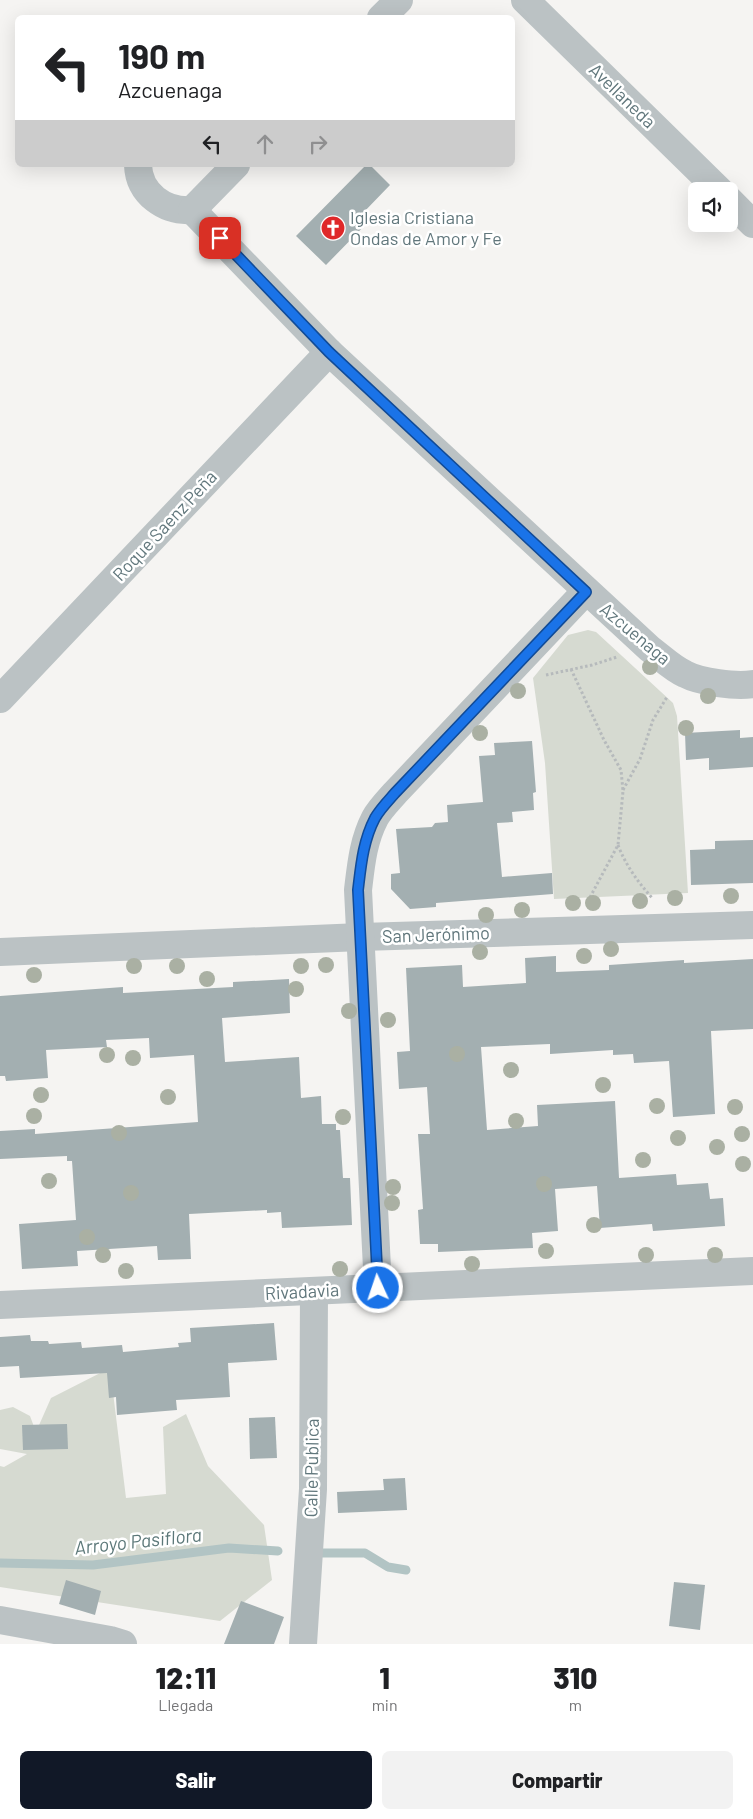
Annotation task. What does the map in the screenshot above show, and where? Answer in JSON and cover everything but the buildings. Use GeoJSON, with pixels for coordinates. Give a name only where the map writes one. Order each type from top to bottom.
{"type":"FeatureCollection","features":[{"type":"Feature","properties":{"kind":"street"},"geometry":{"type":"LineString","coordinates":[[384,15],[399,0]]}},
{"type":"Feature","properties":{"kind":"street","name":"Avellaneda"},"geometry":{"type":"LineString","coordinates":[[525,0],[711,182]]}},
{"type":"Feature","properties":{"kind":"street"},"geometry":{"type":"LineString","coordinates":[[138,167],[138,173],[145,188],[156,201],[181,211],[192,210],[232,167]]}},
{"type":"Feature","properties":{"kind":"street"},"geometry":{"type":"LineString","coordinates":[[738,209],[753,224]]}},
{"type":"Feature","properties":{"kind":"street","name":"Azcuenaga"},"geometry":{"type":"LineString","coordinates":[[192,210],[329,352],[586,592],[650,649],[685,674],[720,683],[744,686],[753,684]]}},
{"type":"Feature","properties":{"kind":"street","name":"Roque Saenz Peña"},"geometry":{"type":"LineString","coordinates":[[0,700],[329,352]]}},
{"type":"Feature","properties":{"kind":"street"},"geometry":{"type":"LineString","coordinates":[[378,1288],[358,890],[366,840],[376,816],[395,793],[586,592]]}},
{"type":"Feature","properties":{"kind":"street","name":"San Jerónimo"},"geometry":{"type":"LineString","coordinates":[[0,952],[361,937],[753,925]]}},
{"type":"Feature","properties":{"kind":"street","name":"Rivadavia"},"geometry":{"type":"LineString","coordinates":[[0,1305],[753,1271]]}},
{"type":"Feature","properties":{"kind":"street","name":"Calle Publica"},"geometry":{"type":"LineString","coordinates":[[303,1644],[313,1489],[314,1292]]}},
{"type":"Feature","properties":{"kind":"street"},"geometry":{"type":"LineString","coordinates":[[0,1620],[110,1640],[122,1644]]}},
{"type":"Feature","properties":{"kind":"path"},"geometry":{"type":"LineString","coordinates":[[541,676],[650,649]]}},
{"type":"Feature","properties":{"kind":"path"},"geometry":{"type":"LineString","coordinates":[[571,669],[604,740],[621,770],[623,791],[618,845],[572,931]]}},
{"type":"Feature","properties":{"kind":"path"},"geometry":{"type":"LineString","coordinates":[[623,791],[640,760],[653,720],[672,688],[685,674]]}},
{"type":"Feature","properties":{"kind":"path"},"geometry":{"type":"LineString","coordinates":[[618,845],[625,863],[641,886],[678,927]]}},
{"type":"Feature","properties":{"kind":"shaded area"},"geometry":{"type":"Polygon","coordinates":[[[588,630],[596,632],[673,703],[677,716],[688,893],[554,899],[545,763],[533,678],[568,635],[588,630]]]}},
{"type":"Feature","properties":{"kind":"shaded area"},"geometry":{"type":"Polygon","coordinates":[[[110,1368],[126,1498],[166,1494],[163,1427],[186,1414],[208,1466],[264,1525],[272,1580],[220,1621],[0,1587],[0,1466],[4,1467],[27,1454],[0,1449],[0,1410],[13,1407],[30,1416],[36,1432],[51,1398],[110,1368]]]}},
{"type":"Feature","properties":{"kind":"waterway","name":"Arroyo Pasiflora"},"geometry":{"type":"LineString","coordinates":[[0,1563],[93,1565],[229,1548],[278,1551]]}},
{"type":"Feature","properties":{"kind":"waterway","name":"Arroyo Pasiflora"},"geometry":{"type":"LineString","coordinates":[[323,1553],[365,1553],[388,1567],[406,1570]]}},
{"type":"Feature","properties":{"kind":"place","name":"Iglesia Cristiana Ondas de Amor y Fe"},"geometry":{"type":"Point","coordinates":[333,228]}},
{"type":"Feature","properties":{"kind":"route"},"geometry":{"type":"LineString","coordinates":[[220,238],[329,352],[586,592],[395,793],[376,816],[366,840],[358,890],[378,1288]]}}]}
